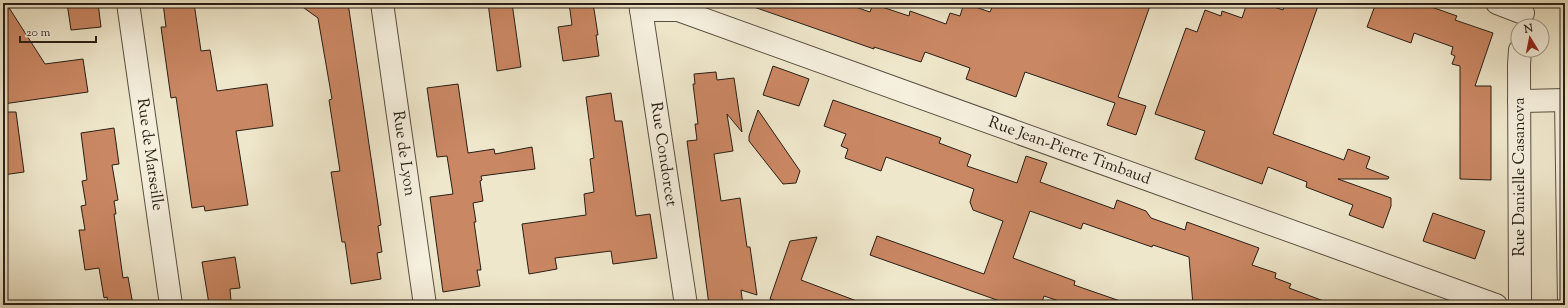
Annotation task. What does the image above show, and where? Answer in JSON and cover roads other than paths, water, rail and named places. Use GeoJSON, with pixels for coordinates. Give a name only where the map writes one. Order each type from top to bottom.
{"type":"FeatureCollection","features":[{"type":"Feature","properties":{"kind":"street","name":"Rue de Marseille"},"geometry":{"type":"LineString","coordinates":[[128,3],[171,305]]}},
{"type":"Feature","properties":{"kind":"street","name":"Rue de Lyon"},"geometry":{"type":"LineString","coordinates":[[382,3],[425,305]]}},
{"type":"Feature","properties":{"kind":"street"},"geometry":{"type":"LineString","coordinates":[[1497,3],[1525,14]]}},
{"type":"Feature","properties":{"kind":"street","name":"Rue Condorcet"},"geometry":{"type":"LineString","coordinates":[[641,7],[686,305]]}},
{"type":"Feature","properties":{"kind":"street","name":"Rue Jean-Pierre Timbaud"},"geometry":{"type":"LineString","coordinates":[[641,7],[678,10],[1496,305]]}},
{"type":"Feature","properties":{"kind":"street","name":"Rue Danielle Casanova"},"geometry":{"type":"LineString","coordinates":[[1520,58],[1520,305]]}},
{"type":"Feature","properties":{"kind":"street"},"geometry":{"type":"LineString","coordinates":[[1519,101],[1563,100]]}},
{"type":"Feature","properties":{"kind":"lane"},"geometry":{"type":"LineString","coordinates":[[1563,100],[1564,305]]}}]}
